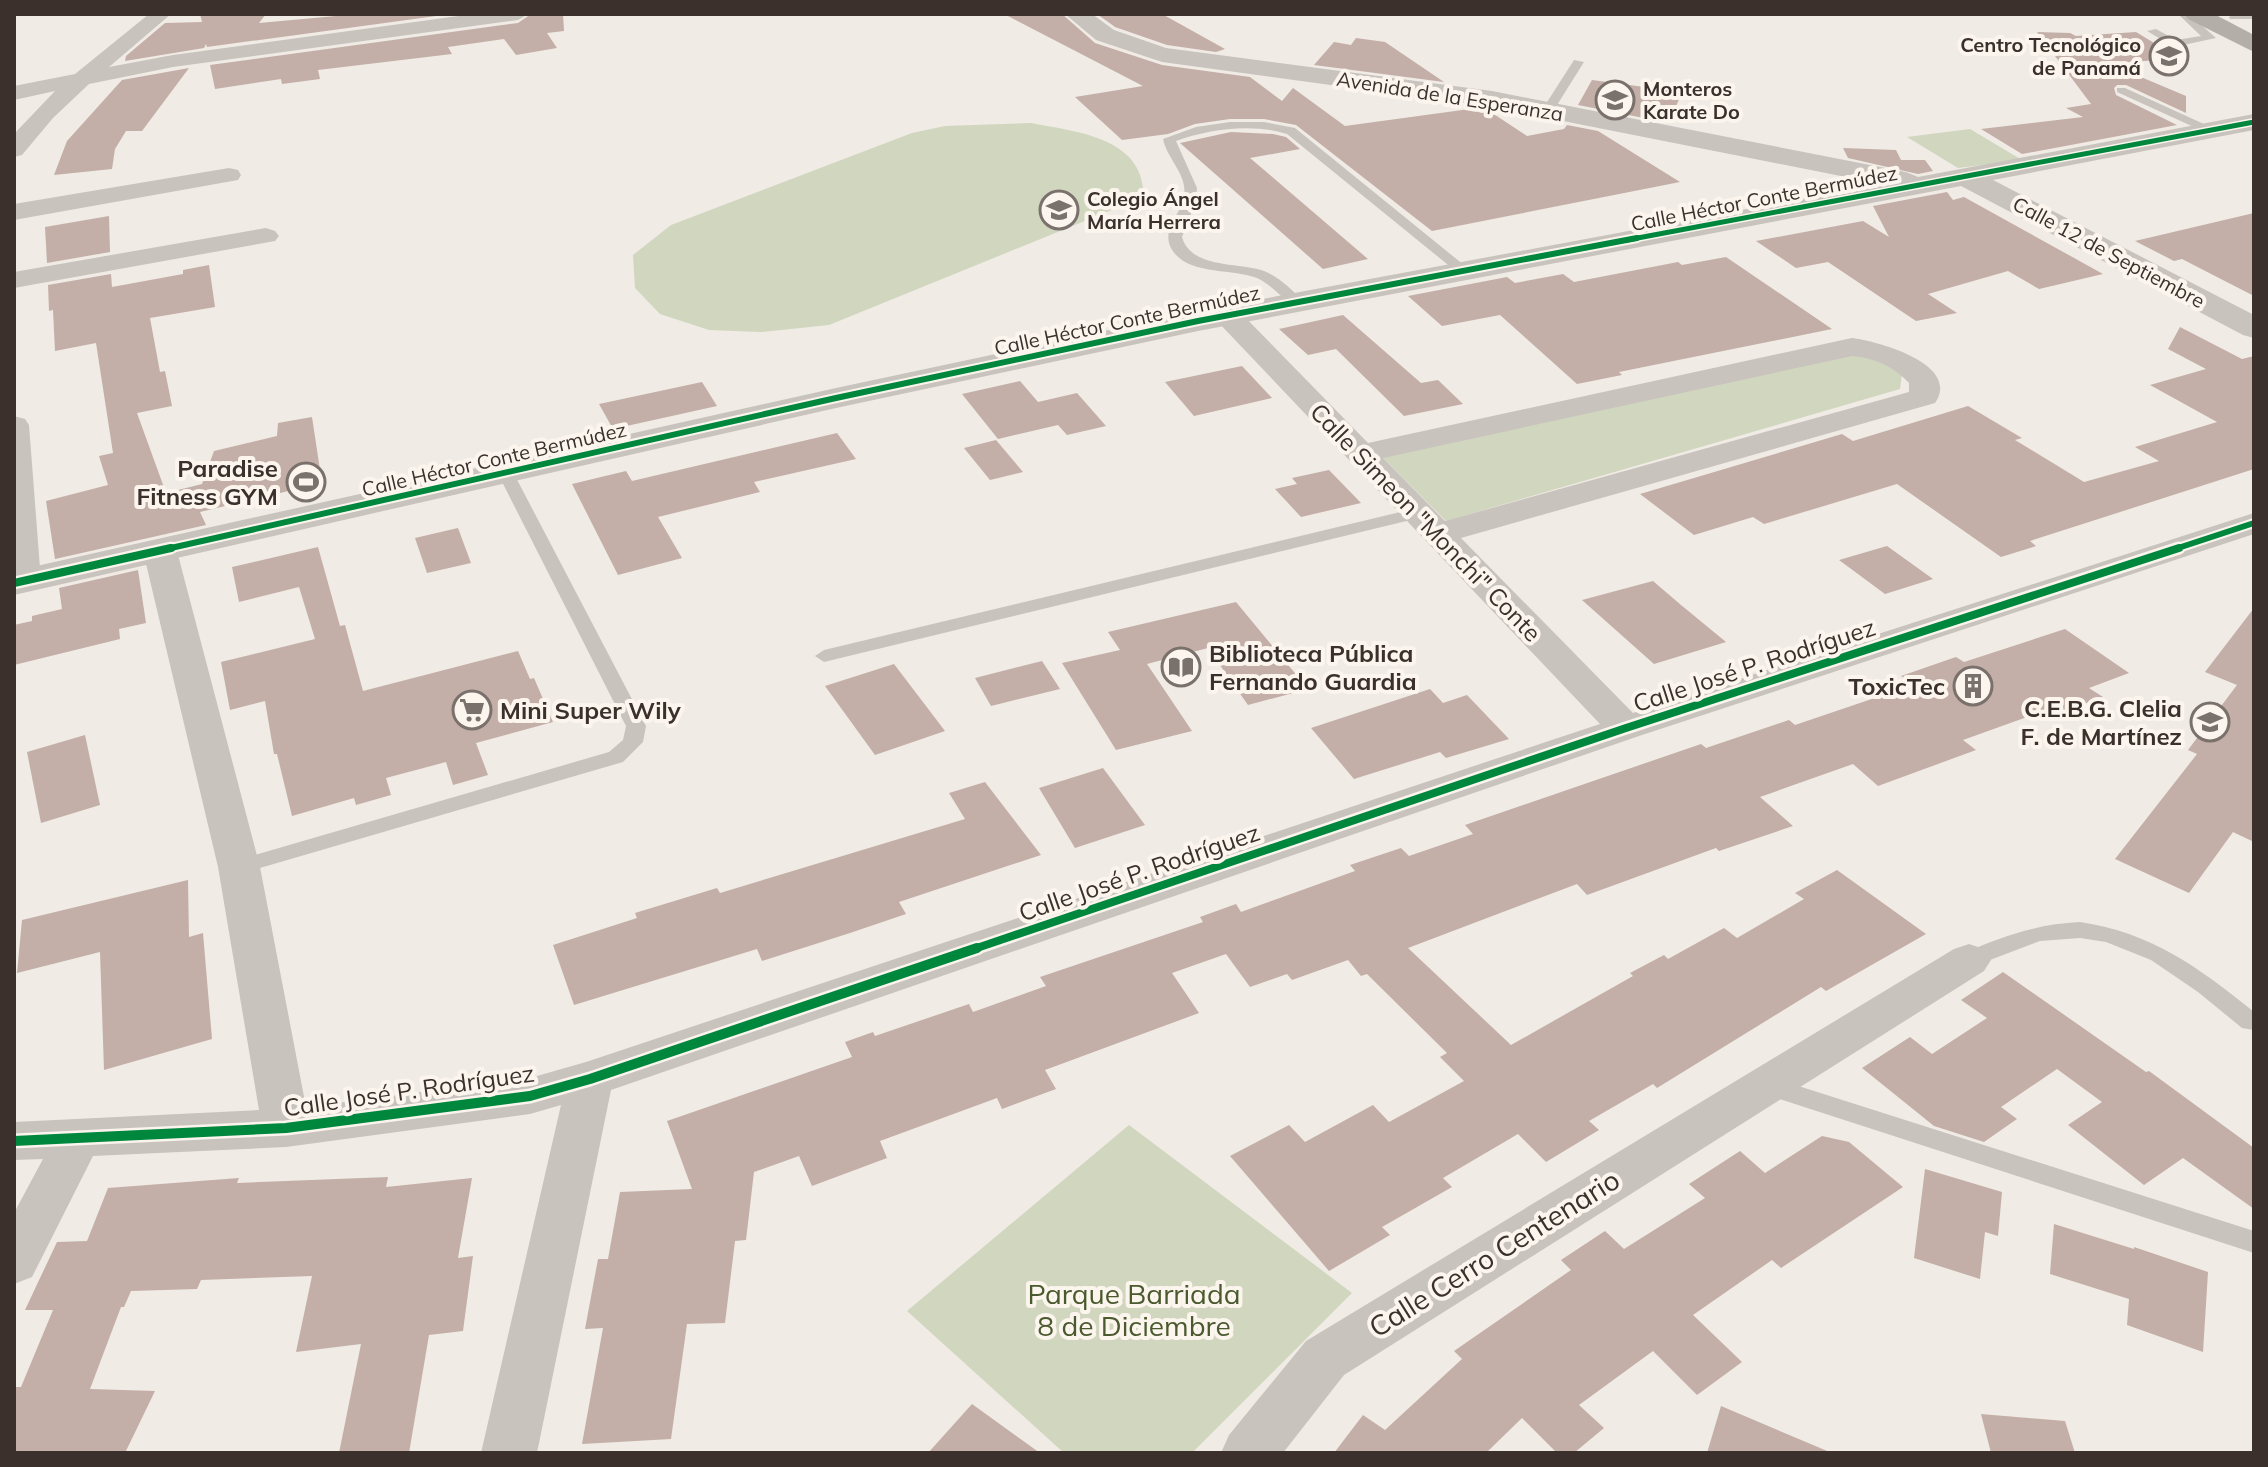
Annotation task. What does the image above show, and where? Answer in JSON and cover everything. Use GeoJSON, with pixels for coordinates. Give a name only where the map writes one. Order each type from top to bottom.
{"type":"FeatureCollection","features":[{"type":"Feature","properties":{"kind":"highway"},"geometry":{"type":"LineString","coordinates":[[2196,14],[2254,45]]}},
{"type":"Feature","properties":{"kind":"street"},"geometry":{"type":"LineString","coordinates":[[14,150],[23,137],[86,77],[161,14]]}},
{"type":"Feature","properties":{"kind":"street"},"geometry":{"type":"LineString","coordinates":[[14,93],[173,61],[518,14]]}},
{"type":"Feature","properties":{"kind":"street","name":"Avenida de la Esperanza"},"geometry":{"type":"LineString","coordinates":[[1077,14],[1105,35],[1162,55],[1492,99],[1924,184]]}},
{"type":"Feature","properties":{"kind":"street","name":"Calle Héctor Conte Bermúdez"},"geometry":{"type":"LineString","coordinates":[[19,582],[836,398],[1227,315],[2254,122]]}},
{"type":"Feature","properties":{"kind":"street"},"geometry":{"type":"LineString","coordinates":[[14,212],[229,175]]}},
{"type":"Feature","properties":{"kind":"street","name":"Calle 12 de Septiembre"},"geometry":{"type":"LineString","coordinates":[[1964,176],[2254,328]]}},
{"type":"Feature","properties":{"kind":"street"},"geometry":{"type":"LineString","coordinates":[[14,280],[266,236]]}},
{"type":"Feature","properties":{"kind":"street","name":"Calle Simeon \"Monchi\" Conte"},"geometry":{"type":"LineString","coordinates":[[1227,315],[1626,728]]}},
{"type":"Feature","properties":{"kind":"street"},"geometry":{"type":"LineString","coordinates":[[1360,454],[1852,347],[1889,355],[1915,371],[1924,382],[1924,397],[1427,523]]}},
{"type":"Feature","properties":{"kind":"street"},"geometry":{"type":"LineString","coordinates":[[14,425],[19,582]]}},
{"type":"Feature","properties":{"kind":"street","name":"Calle José P. Rodríguez"},"geometry":{"type":"LineString","coordinates":[[14,1141],[286,1128],[530,1096],[590,1079],[1626,728],[2254,523]]}},
{"type":"Feature","properties":{"kind":"street"},"geometry":{"type":"LineString","coordinates":[[160,551],[239,867],[286,1128]]}},
{"type":"Feature","properties":{"kind":"street","name":"Calle Cerro Centenario"},"geometry":{"type":"LineString","coordinates":[[1249,1453],[1325,1358],[1969,960]]}},
{"type":"Feature","properties":{"kind":"street"},"geometry":{"type":"LineString","coordinates":[[509,1453],[590,1079]]}},
{"type":"Feature","properties":{"kind":"street"},"geometry":{"type":"LineString","coordinates":[[14,1262],[79,1136]]}},
{"type":"Feature","properties":{"kind":"lane"},"geometry":{"type":"LineString","coordinates":[[2152,31],[2174,44],[2210,38],[2183,14]]}},
{"type":"Feature","properties":{"kind":"lane"},"geometry":{"type":"LineString","coordinates":[[1548,110],[1578,62]]}},
{"type":"Feature","properties":{"kind":"lane"},"geometry":{"type":"LineString","coordinates":[[2121,90],[2211,130]]}},
{"type":"Feature","properties":{"kind":"lane"},"geometry":{"type":"LineString","coordinates":[[1296,302],[1262,276],[1195,260],[1177,247],[1178,221],[1191,196],[1188,177],[1169,139],[1255,123],[1277,125],[1291,131],[1463,270]]}},
{"type":"Feature","properties":{"kind":"lane"},"geometry":{"type":"LineString","coordinates":[[239,867],[616,757],[633,742],[636,726],[505,472]]}},
{"type":"Feature","properties":{"kind":"lane"},"geometry":{"type":"LineString","coordinates":[[824,656],[1427,523]]}},
{"type":"Feature","properties":{"kind":"lane"},"geometry":{"type":"LineString","coordinates":[[1969,960],[2047,931],[2087,930],[2146,946],[2174,961],[2250,1022]]}},
{"type":"Feature","properties":{"kind":"lane"},"geometry":{"type":"LineString","coordinates":[[1767,1085],[2254,1242]]}},
{"type":"Feature","properties":{"kind":"green space"},"geometry":{"type":"Polygon","coordinates":[[[1031,123],[1083,133],[1116,147],[1129,157],[1138,171],[1143,188],[1124,205],[829,325],[761,332],[709,330],[660,314],[635,288],[633,255],[671,225],[912,133],[945,126],[1031,123]]]}},
{"type":"Feature","properties":{"kind":"green space"},"geometry":{"type":"Polygon","coordinates":[[[1970,129],[2022,160],[1958,168],[1907,137],[1970,129]]]}},
{"type":"Feature","properties":{"kind":"green space"},"geometry":{"type":"Polygon","coordinates":[[[1854,353],[1876,356],[1902,374],[1900,389],[1446,521],[1381,456],[1854,353]]]}},
{"type":"Feature","properties":{"kind":"green space","name":"Parque Barriada 8 de Diciembre"},"geometry":{"type":"Polygon","coordinates":[[[1129,1125],[1352,1293],[1192,1453],[1064,1453],[907,1311],[1129,1125]]]}},
{"type":"Feature","properties":{"kind":"building"},"geometry":{"type":"Polygon","coordinates":[[[200,14],[266,14],[259,23],[358,14],[451,14],[207,47],[206,44],[204,48],[125,61],[126,56],[165,23],[202,22],[200,14]]]}},
{"type":"Feature","properties":{"kind":"building"},"geometry":{"type":"Polygon","coordinates":[[[531,14],[563,14],[564,31],[547,33],[557,48],[516,55],[504,39],[448,47],[452,54],[318,70],[320,79],[282,84],[281,79],[215,89],[210,65],[518,23],[531,14]]]}},
{"type":"Feature","properties":{"kind":"building"},"geometry":{"type":"Polygon","coordinates":[[[1004,14],[1062,14],[1095,43],[1162,65],[1250,77],[1282,101],[1293,88],[1345,126],[1477,108],[1486,109],[1527,136],[1564,129],[1567,125],[1598,131],[1680,182],[1432,231],[1296,125],[1264,119],[1230,119],[1195,124],[1168,134],[1122,140],[1075,97],[1143,86],[1004,14]]]}},
{"type":"Feature","properties":{"kind":"building"},"geometry":{"type":"Polygon","coordinates":[[[1097,14],[1162,14],[1225,49],[1216,52],[1167,45],[1115,27],[1097,14]]]}},
{"type":"Feature","properties":{"kind":"building"},"geometry":{"type":"Polygon","coordinates":[[[2037,32],[2076,36],[2136,32],[2179,58],[2110,64],[2186,96],[2186,113],[2126,85],[2117,85],[2114,88],[2116,95],[2177,125],[2022,154],[1981,129],[2083,117],[2066,108],[2091,104],[2037,32]]]}},
{"type":"Feature","properties":{"kind":"building"},"geometry":{"type":"Polygon","coordinates":[[[1356,38],[1385,42],[1444,82],[1314,65],[1334,42],[1351,45],[1356,38]]]}},
{"type":"Feature","properties":{"kind":"building"},"geometry":{"type":"Polygon","coordinates":[[[189,68],[142,131],[126,131],[115,149],[112,169],[54,175],[67,141],[122,80],[189,68]]]}},
{"type":"Feature","properties":{"kind":"building"},"geometry":{"type":"Polygon","coordinates":[[[1592,80],[1682,92],[1669,123],[1578,105],[1592,80]]]}},
{"type":"Feature","properties":{"kind":"building"},"geometry":{"type":"Polygon","coordinates":[[[1231,132],[1286,137],[1300,149],[1250,158],[1368,259],[1323,269],[1180,143],[1231,132]]]}},
{"type":"Feature","properties":{"kind":"building"},"geometry":{"type":"Polygon","coordinates":[[[1843,148],[1896,150],[1901,160],[1925,160],[1933,171],[1918,174],[1848,158],[1843,148]]]}},
{"type":"Feature","properties":{"kind":"building"},"geometry":{"type":"Polygon","coordinates":[[[1947,192],[1953,200],[1964,197],[2103,274],[2039,289],[2008,271],[1928,294],[1957,313],[1916,321],[1828,262],[1796,268],[1756,241],[1863,221],[1889,237],[1873,206],[1947,192]]]}},
{"type":"Feature","properties":{"kind":"building"},"geometry":{"type":"Polygon","coordinates":[[[2254,213],[2254,296],[2182,259],[2174,261],[2135,241],[2254,213]]]}},
{"type":"Feature","properties":{"kind":"building"},"geometry":{"type":"Polygon","coordinates":[[[109,216],[110,252],[47,263],[45,227],[109,216]]]}},
{"type":"Feature","properties":{"kind":"building"},"geometry":{"type":"Polygon","coordinates":[[[1726,257],[1832,329],[1619,372],[1622,375],[1577,384],[1500,315],[1442,326],[1408,296],[1507,277],[1515,283],[1563,274],[1574,282],[1678,262],[1682,265],[1726,257]]]}},
{"type":"Feature","properties":{"kind":"building"},"geometry":{"type":"Polygon","coordinates":[[[209,265],[215,307],[150,318],[160,372],[165,371],[172,406],[137,413],[166,493],[202,484],[214,451],[277,436],[278,423],[312,417],[322,483],[200,512],[206,525],[55,559],[46,501],[108,485],[99,456],[113,453],[96,343],[55,351],[48,285],[111,274],[112,287],[183,274],[183,270],[209,265]]]}},
{"type":"Feature","properties":{"kind":"building"},"geometry":{"type":"Polygon","coordinates":[[[1343,315],[1421,383],[1438,380],[1463,404],[1404,416],[1336,349],[1308,355],[1279,329],[1343,315]]]}},
{"type":"Feature","properties":{"kind":"building"},"geometry":{"type":"Polygon","coordinates":[[[2180,327],[2242,359],[2254,356],[2254,469],[2030,541],[2036,546],[2001,557],[1897,484],[1764,524],[1753,517],[1694,535],[1640,494],[1842,434],[1853,441],[1968,406],[2022,438],[2015,440],[2084,482],[2159,461],[2135,447],[2217,422],[2150,385],[2206,369],[2168,349],[2180,327]]]}},
{"type":"Feature","properties":{"kind":"building"},"geometry":{"type":"Polygon","coordinates":[[[1242,366],[1272,398],[1194,416],[1165,382],[1242,366]]]}},
{"type":"Feature","properties":{"kind":"building"},"geometry":{"type":"Polygon","coordinates":[[[1020,381],[1038,402],[1077,393],[1106,426],[1067,435],[1058,425],[998,439],[962,394],[1020,381]]]}},
{"type":"Feature","properties":{"kind":"building"},"geometry":{"type":"Polygon","coordinates":[[[702,382],[717,406],[613,429],[599,404],[702,382]]]}},
{"type":"Feature","properties":{"kind":"building"},"geometry":{"type":"Polygon","coordinates":[[[837,433],[856,459],[754,482],[760,492],[658,517],[682,558],[618,575],[572,484],[626,471],[632,481],[837,433]]]}},
{"type":"Feature","properties":{"kind":"building"},"geometry":{"type":"Polygon","coordinates":[[[996,440],[1023,472],[990,480],[964,448],[996,440]]]}},
{"type":"Feature","properties":{"kind":"building"},"geometry":{"type":"Polygon","coordinates":[[[1329,470],[1361,503],[1301,517],[1275,489],[1297,484],[1292,478],[1329,470]]]}},
{"type":"Feature","properties":{"kind":"building"},"geometry":{"type":"Polygon","coordinates":[[[458,528],[471,563],[427,573],[415,538],[458,528]]]}},
{"type":"Feature","properties":{"kind":"building"},"geometry":{"type":"Polygon","coordinates":[[[1887,546],[1933,579],[1885,594],[1839,560],[1887,546]]]}},
{"type":"Feature","properties":{"kind":"building"},"geometry":{"type":"Polygon","coordinates":[[[318,547],[340,626],[345,625],[363,691],[518,651],[530,679],[534,678],[553,722],[476,743],[488,775],[453,785],[446,762],[386,778],[391,795],[356,805],[354,798],[292,816],[277,754],[274,754],[265,701],[230,710],[221,662],[315,639],[299,587],[239,602],[232,567],[318,547]]]}},
{"type":"Feature","properties":{"kind":"building"},"geometry":{"type":"Polygon","coordinates":[[[138,570],[146,623],[119,629],[120,639],[14,665],[14,625],[32,621],[32,616],[62,609],[59,588],[138,570]]]}},
{"type":"Feature","properties":{"kind":"building"},"geometry":{"type":"Polygon","coordinates":[[[1653,581],[1726,642],[1654,664],[1582,600],[1653,581]]]}},
{"type":"Feature","properties":{"kind":"building"},"geometry":{"type":"Polygon","coordinates":[[[1236,602],[1308,689],[1248,705],[1208,648],[1147,664],[1192,731],[1116,750],[1062,663],[1120,650],[1108,632],[1236,602]]]}},
{"type":"Feature","properties":{"kind":"building"},"geometry":{"type":"Polygon","coordinates":[[[2254,608],[2254,842],[2233,832],[2189,893],[2115,859],[2197,754],[2188,750],[2237,685],[2205,672],[2254,608]]]}},
{"type":"Feature","properties":{"kind":"building"},"geometry":{"type":"Polygon","coordinates":[[[2065,629],[2129,673],[2089,688],[2103,697],[2046,718],[2038,713],[1963,740],[1976,750],[1878,786],[1853,764],[1760,797],[1793,826],[1719,851],[1716,848],[1587,895],[1577,884],[1408,948],[1511,1045],[1664,955],[1668,959],[1724,928],[1737,938],[1804,899],[1795,893],[1837,870],[1926,934],[1826,991],[1821,987],[1657,1088],[1653,1084],[1589,1121],[1599,1130],[1546,1162],[1518,1134],[1443,1178],[1452,1187],[1382,1227],[1390,1235],[1329,1271],[1230,1156],[1289,1125],[1305,1142],[1373,1105],[1389,1122],[1464,1081],[1440,1057],[1447,1053],[1367,974],[1361,976],[1348,960],[1292,980],[1287,974],[1250,987],[1226,954],[1172,973],[1199,1013],[1045,1070],[1056,1089],[1002,1109],[997,1098],[880,1141],[887,1158],[812,1186],[799,1156],[754,1172],[746,1240],[735,1241],[725,1323],[687,1324],[671,1439],[582,1444],[603,1328],[585,1329],[598,1259],[608,1259],[620,1192],[692,1189],[667,1121],[852,1057],[845,1042],[873,1032],[875,1036],[969,1004],[973,1012],[1046,986],[1040,977],[1203,922],[1200,917],[1236,904],[1241,912],[1355,871],[1350,865],[1401,848],[1409,856],[1473,834],[1465,825],[1701,744],[1706,748],[1789,720],[1795,725],[1913,685],[1901,676],[1956,657],[1964,662],[2065,629]]]}},
{"type":"Feature","properties":{"kind":"building"},"geometry":{"type":"Polygon","coordinates":[[[1042,661],[1060,689],[991,706],[975,678],[1042,661]]]}},
{"type":"Feature","properties":{"kind":"building"},"geometry":{"type":"Polygon","coordinates":[[[894,664],[945,731],[875,755],[825,686],[894,664]]]}},
{"type":"Feature","properties":{"kind":"building"},"geometry":{"type":"Polygon","coordinates":[[[1430,689],[1443,703],[1467,695],[1509,739],[1446,758],[1440,752],[1354,779],[1311,728],[1430,689]]]}},
{"type":"Feature","properties":{"kind":"building"},"geometry":{"type":"Polygon","coordinates":[[[85,735],[100,805],[41,823],[27,752],[85,735]]]}},
{"type":"Feature","properties":{"kind":"building"},"geometry":{"type":"Polygon","coordinates":[[[1103,768],[1145,825],[1075,848],[1039,788],[1103,768]]]}},
{"type":"Feature","properties":{"kind":"building"},"geometry":{"type":"Polygon","coordinates":[[[985,782],[1041,855],[899,902],[906,914],[850,933],[762,961],[757,949],[574,1005],[553,945],[637,918],[635,913],[717,888],[720,893],[965,819],[949,793],[985,782]]]}},
{"type":"Feature","properties":{"kind":"building"},"geometry":{"type":"Polygon","coordinates":[[[188,880],[189,937],[203,933],[212,1039],[104,1070],[100,952],[17,973],[22,920],[188,880]]]}},
{"type":"Feature","properties":{"kind":"building"},"geometry":{"type":"Polygon","coordinates":[[[2003,972],[2146,1072],[2149,1071],[2254,1148],[2254,1209],[2183,1158],[2144,1185],[2068,1125],[2102,1102],[2057,1069],[2001,1107],[2017,1119],[1984,1142],[1934,1126],[1862,1068],[1910,1037],[1932,1054],[1987,1018],[1961,1000],[2003,972]]]}},
{"type":"Feature","properties":{"kind":"building"},"geometry":{"type":"Polygon","coordinates":[[[1822,1136],[1849,1142],[1903,1187],[1781,1268],[1772,1260],[1693,1315],[1742,1362],[1697,1395],[1653,1351],[1579,1405],[1604,1428],[1574,1453],[1557,1453],[1522,1418],[1486,1453],[1334,1453],[1363,1415],[1385,1430],[1462,1359],[1454,1351],[1571,1270],[1561,1260],[1605,1231],[1624,1249],[1705,1198],[1689,1184],[1740,1151],[1765,1173],[1822,1136]]]}},
{"type":"Feature","properties":{"kind":"building"},"geometry":{"type":"Polygon","coordinates":[[[1925,1169],[2002,1192],[1998,1236],[1985,1232],[1980,1279],[1914,1258],[1925,1169]]]}},
{"type":"Feature","properties":{"kind":"building"},"geometry":{"type":"Polygon","coordinates":[[[388,1177],[386,1187],[472,1178],[458,1258],[473,1256],[463,1331],[429,1335],[409,1453],[339,1453],[361,1344],[296,1352],[312,1276],[201,1280],[197,1289],[131,1291],[124,1307],[121,1307],[90,1389],[155,1391],[125,1453],[14,1453],[14,1387],[21,1387],[53,1310],[25,1310],[57,1242],[87,1241],[108,1188],[239,1178],[237,1183],[388,1177]]]}},
{"type":"Feature","properties":{"kind":"building"},"geometry":{"type":"Polygon","coordinates":[[[2054,1224],[2208,1272],[2203,1352],[2127,1325],[2129,1299],[2050,1274],[2054,1224]]]}},
{"type":"Feature","properties":{"kind":"building"},"geometry":{"type":"Polygon","coordinates":[[[972,1404],[1040,1453],[928,1453],[972,1404]]]}},
{"type":"Feature","properties":{"kind":"building"},"geometry":{"type":"Polygon","coordinates":[[[1721,1406],[1832,1453],[1707,1453],[1721,1406]]]}},
{"type":"Feature","properties":{"kind":"building"},"geometry":{"type":"Polygon","coordinates":[[[1981,1414],[2065,1421],[2075,1453],[1991,1453],[1981,1414]]]}},
{"type":"Feature","properties":{"kind":"cycle path"},"geometry":{"type":"LineString","coordinates":[[14,583],[836,398],[1198,321],[2254,122]]}},
{"type":"Feature","properties":{"kind":"cycle path"},"geometry":{"type":"LineString","coordinates":[[14,1141],[286,1128],[530,1096],[590,1079],[1626,728],[2254,523]]}},
{"type":"Feature","properties":{"kind":"place","name":"Centro Tecnológico de Panamá"},"geometry":{"type":"Point","coordinates":[2169,56]}},
{"type":"Feature","properties":{"kind":"place","name":"Monteros Karate Do"},"geometry":{"type":"Point","coordinates":[1615,100]}},
{"type":"Feature","properties":{"kind":"place","name":"Colegio Ángel María Herrera"},"geometry":{"type":"Point","coordinates":[1059,210]}},
{"type":"Feature","properties":{"kind":"place","name":"Paradise Fitness GYM"},"geometry":{"type":"Point","coordinates":[306,482]}},
{"type":"Feature","properties":{"kind":"place","name":"Biblioteca Pública Fernando Guardia"},"geometry":{"type":"Point","coordinates":[1181,667]}},
{"type":"Feature","properties":{"kind":"place","name":"ToxicTec"},"geometry":{"type":"Point","coordinates":[1973,686]}},
{"type":"Feature","properties":{"kind":"place","name":"Mini Super Wily"},"geometry":{"type":"Point","coordinates":[472,710]}},
{"type":"Feature","properties":{"kind":"place","name":"C.E.B.G. Clelia F. de Martínez"},"geometry":{"type":"Point","coordinates":[2210,722]}}]}
